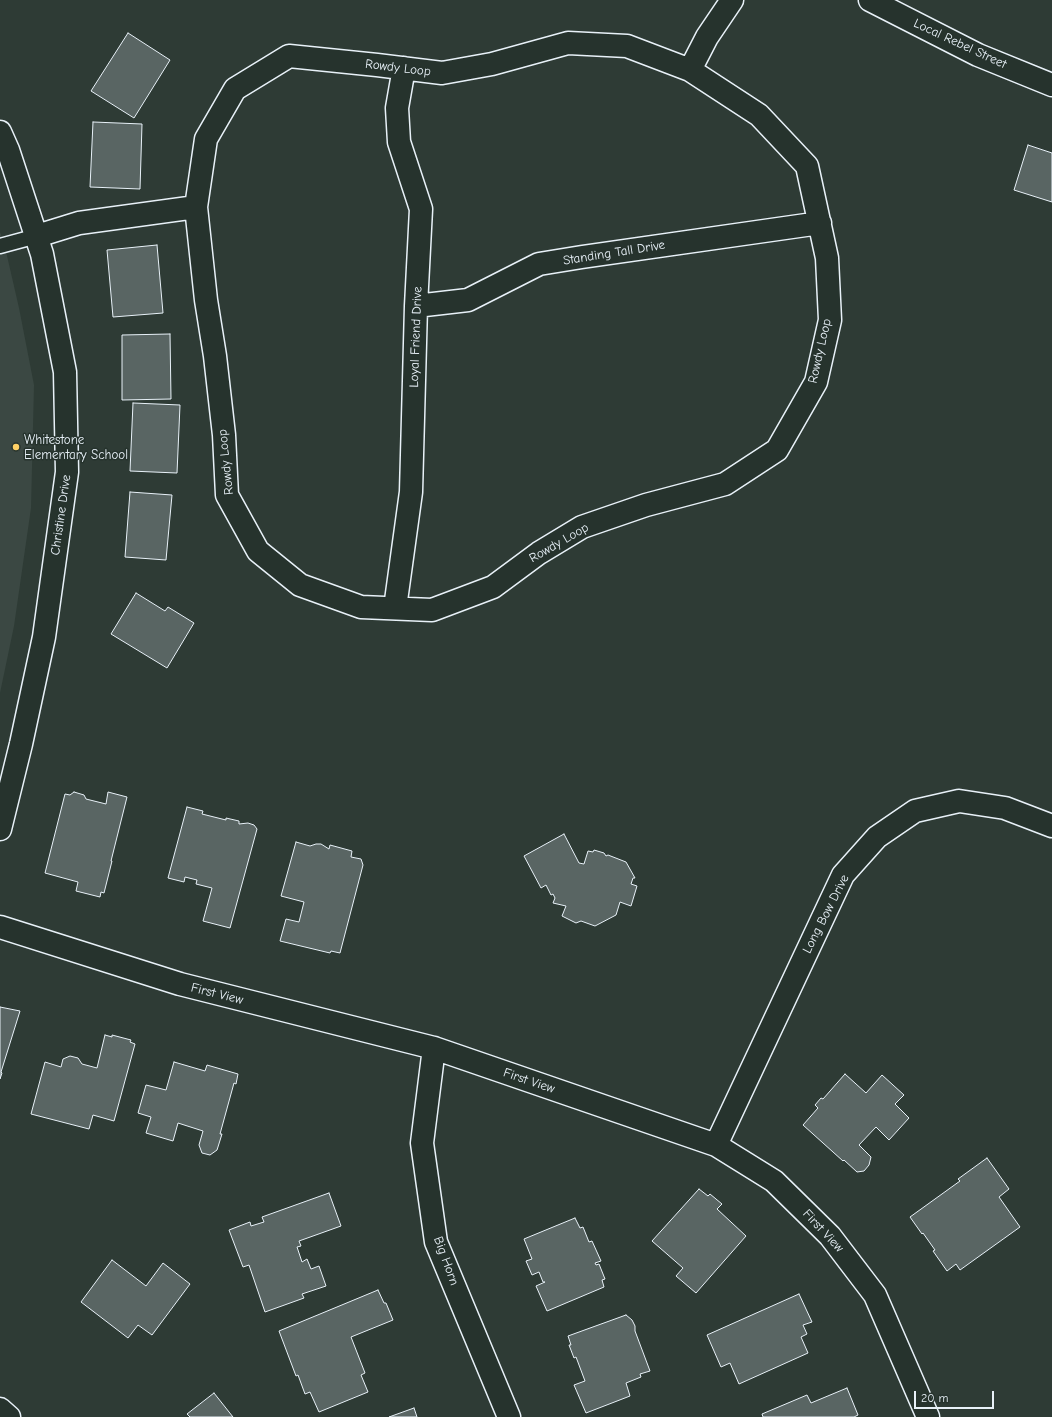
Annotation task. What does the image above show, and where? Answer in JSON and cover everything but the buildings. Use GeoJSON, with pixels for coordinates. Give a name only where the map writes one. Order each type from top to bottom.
{"type":"FeatureCollection","features":[{"type":"Feature","properties":{"kind":"street"},"geometry":{"type":"LineString","coordinates":[[690,70],[707,38],[732,0]]}},
{"type":"Feature","properties":{"kind":"street","name":"Local Rebel Street"},"geometry":{"type":"LineString","coordinates":[[870,0],[978,55],[1052,85]]}},
{"type":"Feature","properties":{"kind":"street","name":"Rowdy Loop"},"geometry":{"type":"LineString","coordinates":[[568,43],[627,46],[690,70],[759,115],[807,166],[827,258],[830,320],[816,382],[777,450],[725,484],[582,526],[538,553],[493,588],[432,610],[360,607],[300,585],[258,552],[227,495],[224,435],[215,356],[206,300],[196,207],[206,139],[235,89],[289,56],[442,73],[492,64],[568,43]]}},
{"type":"Feature","properties":{"kind":"street","name":"Loyal Friend Drive"},"geometry":{"type":"LineString","coordinates":[[395,608],[411,492],[416,306],[421,209],[399,142],[396,108],[404,68]]}},
{"type":"Feature","properties":{"kind":"street","name":"Christine Drive"},"geometry":{"type":"LineString","coordinates":[[0,132],[8,150],[42,254],[65,372],[67,472],[44,636],[21,744],[0,829]]}},
{"type":"Feature","properties":{"kind":"street"},"geometry":{"type":"LineString","coordinates":[[37,236],[79,223],[196,207]]}},
{"type":"Feature","properties":{"kind":"street","name":"Standing Tall Drive"},"geometry":{"type":"LineString","coordinates":[[416,306],[468,300],[539,264],[820,223]]}},
{"type":"Feature","properties":{"kind":"street","name":"Long Bow Drive"},"geometry":{"type":"LineString","coordinates":[[716,1145],[843,875],[877,837],[915,812],[959,801],[1005,808],[1052,826]]}},
{"type":"Feature","properties":{"kind":"street","name":"First View"},"geometry":{"type":"LineString","coordinates":[[0,928],[180,984],[434,1048],[716,1145],[774,1181],[830,1236],[875,1295],[928,1417]]}},
{"type":"Feature","properties":{"kind":"street","name":"Big Horn"},"geometry":{"type":"LineString","coordinates":[[434,1048],[422,1143],[436,1242],[509,1417]]}},
{"type":"Feature","properties":{"kind":"street"},"geometry":{"type":"LineString","coordinates":[[0,1409],[9,1417]]}},
{"type":"Feature","properties":{"kind":"lane"},"geometry":{"type":"LineString","coordinates":[[0,246],[37,236]]}},
{"type":"Feature","properties":{"kind":"shaded area","name":"Whitestone Elementary School"},"geometry":{"type":"Polygon","coordinates":[[[0,232],[5,247],[19,308],[34,385],[31,508],[14,626],[0,693],[0,232]]]}},
{"type":"Feature","properties":{"kind":"place","name":"Whitestone Elementary School"},"geometry":{"type":"Point","coordinates":[16,447]}}]}
